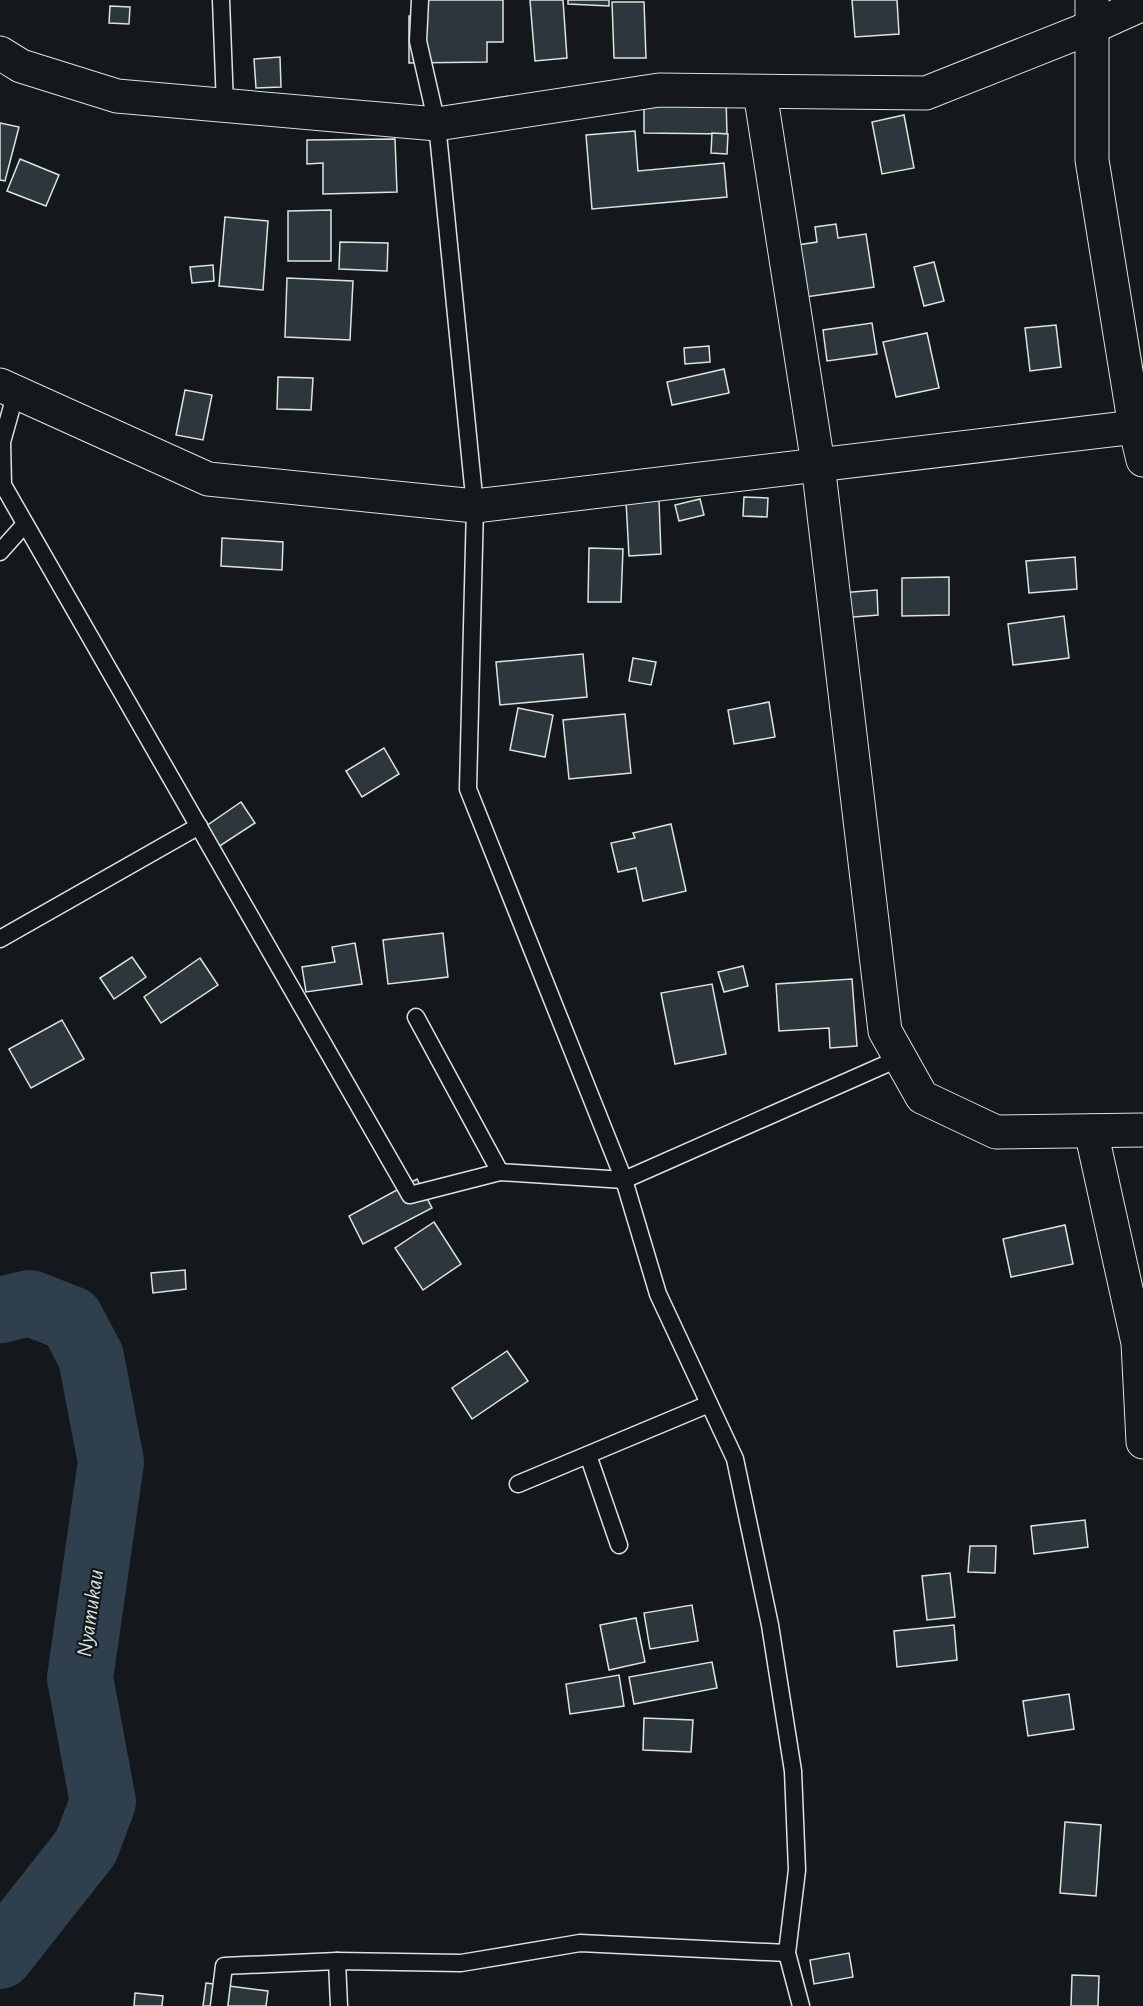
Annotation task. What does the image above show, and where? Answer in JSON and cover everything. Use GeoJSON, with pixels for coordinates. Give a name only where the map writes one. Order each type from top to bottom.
{"type":"FeatureCollection","features":[{"type":"Feature","properties":{"kind":"street"},"geometry":{"type":"LineString","coordinates":[[0,53],[21,66],[117,96],[437,124],[659,90],[926,93],[1092,13],[1143,4]]}},
{"type":"Feature","properties":{"kind":"street"},"geometry":{"type":"LineString","coordinates":[[1092,13],[1092,160],[1143,460]]}},
{"type":"Feature","properties":{"kind":"street"},"geometry":{"type":"LineString","coordinates":[[760,92],[818,464],[885,1031],[922,1097],[996,1132],[1143,1130]]}},
{"type":"Feature","properties":{"kind":"street"},"geometry":{"type":"LineString","coordinates":[[8,389],[208,479],[475,506],[1139,427]]}},
{"type":"Feature","properties":{"kind":"street"},"geometry":{"type":"LineString","coordinates":[[1091,1131],[1138,1343],[1143,1442]]}},
{"type":"Feature","properties":{"kind":"lane"},"geometry":{"type":"LineString","coordinates":[[221,0],[225,105]]}},
{"type":"Feature","properties":{"kind":"lane"},"geometry":{"type":"LineString","coordinates":[[420,0],[418,41],[437,124],[475,506],[468,789],[624,1180],[658,1293],[735,1459],[770,1625],[793,1770],[797,1870],[787,1953],[801,2006]]}},
{"type":"Feature","properties":{"kind":"lane"},"geometry":{"type":"LineString","coordinates":[[8,389],[2,442],[3,485],[410,1196],[500,1172],[624,1180],[900,1058]]}},
{"type":"Feature","properties":{"kind":"lane"},"geometry":{"type":"LineString","coordinates":[[0,552],[25,524]]}},
{"type":"Feature","properties":{"kind":"lane"},"geometry":{"type":"LineString","coordinates":[[0,939],[199,826]]}},
{"type":"Feature","properties":{"kind":"lane"},"geometry":{"type":"LineString","coordinates":[[416,1017],[500,1172]]}},
{"type":"Feature","properties":{"kind":"lane"},"geometry":{"type":"LineString","coordinates":[[518,1484],[709,1404]]}},
{"type":"Feature","properties":{"kind":"lane"},"geometry":{"type":"LineString","coordinates":[[588,1455],[619,1545]]}},
{"type":"Feature","properties":{"kind":"lane"},"geometry":{"type":"LineString","coordinates":[[219,2006],[224,1966],[337,1961],[461,1963],[580,1943],[787,1953]]}},
{"type":"Feature","properties":{"kind":"lane"},"geometry":{"type":"LineString","coordinates":[[337,1961],[339,2006]]}},
{"type":"Feature","properties":{"kind":"building"},"geometry":{"type":"Polygon","coordinates":[[[423,0],[503,0],[503,42],[487,42],[487,62],[409,63],[409,16],[423,16],[423,0]]]}},
{"type":"Feature","properties":{"kind":"building"},"geometry":{"type":"Polygon","coordinates":[[[530,0],[563,0],[567,58],[535,61],[530,0]]]}},
{"type":"Feature","properties":{"kind":"building"},"geometry":{"type":"Polygon","coordinates":[[[568,0],[609,0],[609,6],[568,4],[568,0]]]}},
{"type":"Feature","properties":{"kind":"building"},"geometry":{"type":"Polygon","coordinates":[[[852,0],[897,0],[899,34],[855,37],[852,0]]]}},
{"type":"Feature","properties":{"kind":"building"},"geometry":{"type":"Polygon","coordinates":[[[612,2],[644,2],[646,58],[614,58],[612,2]]]}},
{"type":"Feature","properties":{"kind":"building"},"geometry":{"type":"Polygon","coordinates":[[[110,6],[130,7],[129,24],[109,23],[110,6]]]}},
{"type":"Feature","properties":{"kind":"building"},"geometry":{"type":"Polygon","coordinates":[[[280,57],[281,87],[256,88],[254,59],[280,57]]]}},
{"type":"Feature","properties":{"kind":"building"},"geometry":{"type":"Polygon","coordinates":[[[726,98],[727,134],[644,133],[644,99],[726,98]]]}},
{"type":"Feature","properties":{"kind":"building"},"geometry":{"type":"Polygon","coordinates":[[[904,115],[914,168],[882,174],[872,122],[904,115]]]}},
{"type":"Feature","properties":{"kind":"building"},"geometry":{"type":"Polygon","coordinates":[[[0,123],[19,127],[5,181],[0,180],[0,123]]]}},
{"type":"Feature","properties":{"kind":"building"},"geometry":{"type":"Polygon","coordinates":[[[635,131],[638,171],[724,163],[727,197],[592,209],[586,135],[635,131]]]}},
{"type":"Feature","properties":{"kind":"building"},"geometry":{"type":"Polygon","coordinates":[[[712,133],[728,134],[727,154],[711,153],[712,133]]]}},
{"type":"Feature","properties":{"kind":"building"},"geometry":{"type":"Polygon","coordinates":[[[395,139],[397,192],[323,194],[323,163],[307,164],[307,140],[395,139]]]}},
{"type":"Feature","properties":{"kind":"building"},"geometry":{"type":"Polygon","coordinates":[[[20,159],[59,175],[46,206],[7,191],[20,159]]]}},
{"type":"Feature","properties":{"kind":"building"},"geometry":{"type":"Polygon","coordinates":[[[331,210],[331,261],[288,261],[288,211],[331,210]]]}},
{"type":"Feature","properties":{"kind":"building"},"geometry":{"type":"Polygon","coordinates":[[[225,217],[268,221],[263,290],[219,286],[225,217]]]}},
{"type":"Feature","properties":{"kind":"building"},"geometry":{"type":"Polygon","coordinates":[[[836,224],[838,238],[866,234],[874,287],[792,299],[784,247],[817,242],[815,227],[836,224]]]}},
{"type":"Feature","properties":{"kind":"building"},"geometry":{"type":"Polygon","coordinates":[[[340,242],[388,243],[387,271],[339,269],[340,242]]]}},
{"type":"Feature","properties":{"kind":"building"},"geometry":{"type":"Polygon","coordinates":[[[934,262],[944,301],[924,306],[914,267],[934,262]]]}},
{"type":"Feature","properties":{"kind":"building"},"geometry":{"type":"Polygon","coordinates":[[[213,265],[214,281],[192,283],[190,267],[213,265]]]}},
{"type":"Feature","properties":{"kind":"building"},"geometry":{"type":"Polygon","coordinates":[[[287,278],[353,281],[350,340],[285,337],[287,278]]]}},
{"type":"Feature","properties":{"kind":"building"},"geometry":{"type":"Polygon","coordinates":[[[872,323],[877,354],[827,361],[823,330],[872,323]]]}},
{"type":"Feature","properties":{"kind":"building"},"geometry":{"type":"Polygon","coordinates":[[[1056,325],[1061,367],[1030,371],[1025,328],[1056,325]]]}},
{"type":"Feature","properties":{"kind":"building"},"geometry":{"type":"Polygon","coordinates":[[[927,333],[939,388],[896,397],[883,342],[927,333]]]}},
{"type":"Feature","properties":{"kind":"building"},"geometry":{"type":"Polygon","coordinates":[[[709,346],[710,362],[685,364],[684,348],[709,346]]]}},
{"type":"Feature","properties":{"kind":"building"},"geometry":{"type":"Polygon","coordinates":[[[724,369],[729,393],[672,405],[667,382],[724,369]]]}},
{"type":"Feature","properties":{"kind":"building"},"geometry":{"type":"Polygon","coordinates":[[[278,377],[313,378],[311,410],[277,409],[278,377]]]}},
{"type":"Feature","properties":{"kind":"building"},"geometry":{"type":"Polygon","coordinates":[[[185,390],[212,395],[203,440],[176,435],[185,390]]]}},
{"type":"Feature","properties":{"kind":"building"},"geometry":{"type":"Polygon","coordinates":[[[744,497],[768,498],[767,517],[743,516],[744,497]]]}},
{"type":"Feature","properties":{"kind":"building"},"geometry":{"type":"Polygon","coordinates":[[[700,499],[704,515],[679,521],[675,505],[700,499]]]}},
{"type":"Feature","properties":{"kind":"building"},"geometry":{"type":"Polygon","coordinates":[[[659,500],[661,554],[629,556],[626,501],[659,500]]]}},
{"type":"Feature","properties":{"kind":"building"},"geometry":{"type":"Polygon","coordinates":[[[222,538],[283,542],[282,570],[221,566],[222,538]]]}},
{"type":"Feature","properties":{"kind":"building"},"geometry":{"type":"Polygon","coordinates":[[[589,548],[623,549],[621,602],[588,602],[589,548]]]}},
{"type":"Feature","properties":{"kind":"building"},"geometry":{"type":"Polygon","coordinates":[[[1075,557],[1077,589],[1029,593],[1026,561],[1075,557]]]}},
{"type":"Feature","properties":{"kind":"building"},"geometry":{"type":"Polygon","coordinates":[[[949,577],[949,615],[902,616],[902,578],[949,577]]]}},
{"type":"Feature","properties":{"kind":"building"},"geometry":{"type":"Polygon","coordinates":[[[877,590],[878,615],[842,618],[840,593],[877,590]]]}},
{"type":"Feature","properties":{"kind":"building"},"geometry":{"type":"Polygon","coordinates":[[[1064,616],[1069,658],[1013,665],[1008,624],[1064,616]]]}},
{"type":"Feature","properties":{"kind":"building"},"geometry":{"type":"Polygon","coordinates":[[[583,654],[587,697],[500,705],[496,662],[583,654]]]}},
{"type":"Feature","properties":{"kind":"building"},"geometry":{"type":"Polygon","coordinates":[[[633,658],[656,662],[651,685],[629,681],[633,658]]]}},
{"type":"Feature","properties":{"kind":"building"},"geometry":{"type":"Polygon","coordinates":[[[769,702],[775,737],[734,744],[728,710],[769,702]]]}},
{"type":"Feature","properties":{"kind":"building"},"geometry":{"type":"Polygon","coordinates":[[[518,708],[553,715],[545,757],[510,750],[518,708]]]}},
{"type":"Feature","properties":{"kind":"building"},"geometry":{"type":"Polygon","coordinates":[[[625,714],[631,773],[569,779],[563,720],[625,714]]]}},
{"type":"Feature","properties":{"kind":"building"},"geometry":{"type":"Polygon","coordinates":[[[384,748],[399,774],[362,797],[346,771],[384,748]]]}},
{"type":"Feature","properties":{"kind":"building"},"geometry":{"type":"Polygon","coordinates":[[[241,802],[255,823],[209,853],[196,833],[241,802]]]}},
{"type":"Feature","properties":{"kind":"building"},"geometry":{"type":"Polygon","coordinates":[[[671,824],[686,891],[643,901],[636,868],[618,872],[611,843],[635,838],[633,833],[671,824]]]}},
{"type":"Feature","properties":{"kind":"building"},"geometry":{"type":"Polygon","coordinates":[[[443,933],[448,977],[388,984],[383,940],[443,933]]]}},
{"type":"Feature","properties":{"kind":"building"},"geometry":{"type":"Polygon","coordinates":[[[355,943],[362,984],[306,992],[302,967],[335,962],[332,947],[355,943]]]}},
{"type":"Feature","properties":{"kind":"building"},"geometry":{"type":"Polygon","coordinates":[[[132,957],[146,977],[114,999],[100,978],[132,957]]]}},
{"type":"Feature","properties":{"kind":"building"},"geometry":{"type":"Polygon","coordinates":[[[200,958],[218,985],[161,1023],[144,997],[200,958]]]}},
{"type":"Feature","properties":{"kind":"building"},"geometry":{"type":"Polygon","coordinates":[[[743,966],[748,986],[724,992],[718,972],[743,966]]]}},
{"type":"Feature","properties":{"kind":"building"},"geometry":{"type":"Polygon","coordinates":[[[852,979],[857,1046],[830,1048],[829,1028],[779,1031],[776,984],[852,979]]]}},
{"type":"Feature","properties":{"kind":"building"},"geometry":{"type":"Polygon","coordinates":[[[712,984],[726,1054],[675,1064],[661,993],[712,984]]]}},
{"type":"Feature","properties":{"kind":"building"},"geometry":{"type":"Polygon","coordinates":[[[62,1020],[84,1059],[31,1088],[9,1049],[62,1020]]]}},
{"type":"Feature","properties":{"kind":"building"},"geometry":{"type":"Polygon","coordinates":[[[417,1179],[432,1208],[363,1244],[349,1216],[417,1179]]]}},
{"type":"Feature","properties":{"kind":"building"},"geometry":{"type":"Polygon","coordinates":[[[434,1222],[461,1264],[423,1290],[395,1248],[434,1222]]]}},
{"type":"Feature","properties":{"kind":"building"},"geometry":{"type":"Polygon","coordinates":[[[1065,1225],[1073,1264],[1011,1277],[1003,1239],[1065,1225]]]}},
{"type":"Feature","properties":{"kind":"building"},"geometry":{"type":"Polygon","coordinates":[[[185,1270],[186,1289],[153,1293],[151,1273],[185,1270]]]}},
{"type":"Feature","properties":{"kind":"building"},"geometry":{"type":"Polygon","coordinates":[[[507,1351],[528,1381],[472,1419],[452,1388],[507,1351]]]}},
{"type":"Feature","properties":{"kind":"building"},"geometry":{"type":"Polygon","coordinates":[[[1085,1520],[1088,1547],[1034,1554],[1031,1526],[1085,1520]]]}},
{"type":"Feature","properties":{"kind":"building"},"geometry":{"type":"Polygon","coordinates":[[[970,1546],[996,1546],[995,1573],[968,1572],[970,1546]]]}},
{"type":"Feature","properties":{"kind":"building"},"geometry":{"type":"Polygon","coordinates":[[[950,1573],[955,1617],[927,1620],[922,1576],[950,1573]]]}},
{"type":"Feature","properties":{"kind":"building"},"geometry":{"type":"Polygon","coordinates":[[[692,1605],[698,1641],[650,1649],[644,1613],[692,1605]]]}},
{"type":"Feature","properties":{"kind":"building"},"geometry":{"type":"Polygon","coordinates":[[[636,1618],[645,1662],[609,1670],[600,1625],[636,1618]]]}},
{"type":"Feature","properties":{"kind":"building"},"geometry":{"type":"Polygon","coordinates":[[[954,1625],[957,1660],[897,1667],[894,1631],[954,1625]]]}},
{"type":"Feature","properties":{"kind":"building"},"geometry":{"type":"Polygon","coordinates":[[[712,1662],[717,1688],[634,1704],[629,1677],[712,1662]]]}},
{"type":"Feature","properties":{"kind":"building"},"geometry":{"type":"Polygon","coordinates":[[[619,1675],[624,1706],[570,1714],[566,1684],[619,1675]]]}},
{"type":"Feature","properties":{"kind":"building"},"geometry":{"type":"Polygon","coordinates":[[[1069,1694],[1074,1729],[1028,1736],[1023,1701],[1069,1694]]]}},
{"type":"Feature","properties":{"kind":"building"},"geometry":{"type":"Polygon","coordinates":[[[644,1718],[693,1720],[691,1752],[643,1750],[644,1718]]]}},
{"type":"Feature","properties":{"kind":"building"},"geometry":{"type":"Polygon","coordinates":[[[1065,1822],[1101,1825],[1096,1896],[1060,1893],[1065,1822]]]}},
{"type":"Feature","properties":{"kind":"building"},"geometry":{"type":"Polygon","coordinates":[[[849,1953],[853,1977],[814,1984],[810,1960],[849,1953]]]}},
{"type":"Feature","properties":{"kind":"building"},"geometry":{"type":"Polygon","coordinates":[[[1072,1975],[1099,1976],[1098,2006],[1071,2006],[1072,1975]]]}},
{"type":"Feature","properties":{"kind":"building"},"geometry":{"type":"Polygon","coordinates":[[[206,1983],[268,1991],[266,2006],[203,2006],[206,1983]]]}},
{"type":"Feature","properties":{"kind":"building"},"geometry":{"type":"Polygon","coordinates":[[[135,1993],[163,1996],[162,2006],[134,2006],[135,1993]]]}},
{"type":"Feature","properties":{"kind":"waterway","name":"Nyamukau"},"geometry":{"type":"LineString","coordinates":[[0,1310],[30,1303],[71,1319],[91,1357],[111,1462],[80,1678],[103,1802],[86,1847],[0,1956]]}}]}
